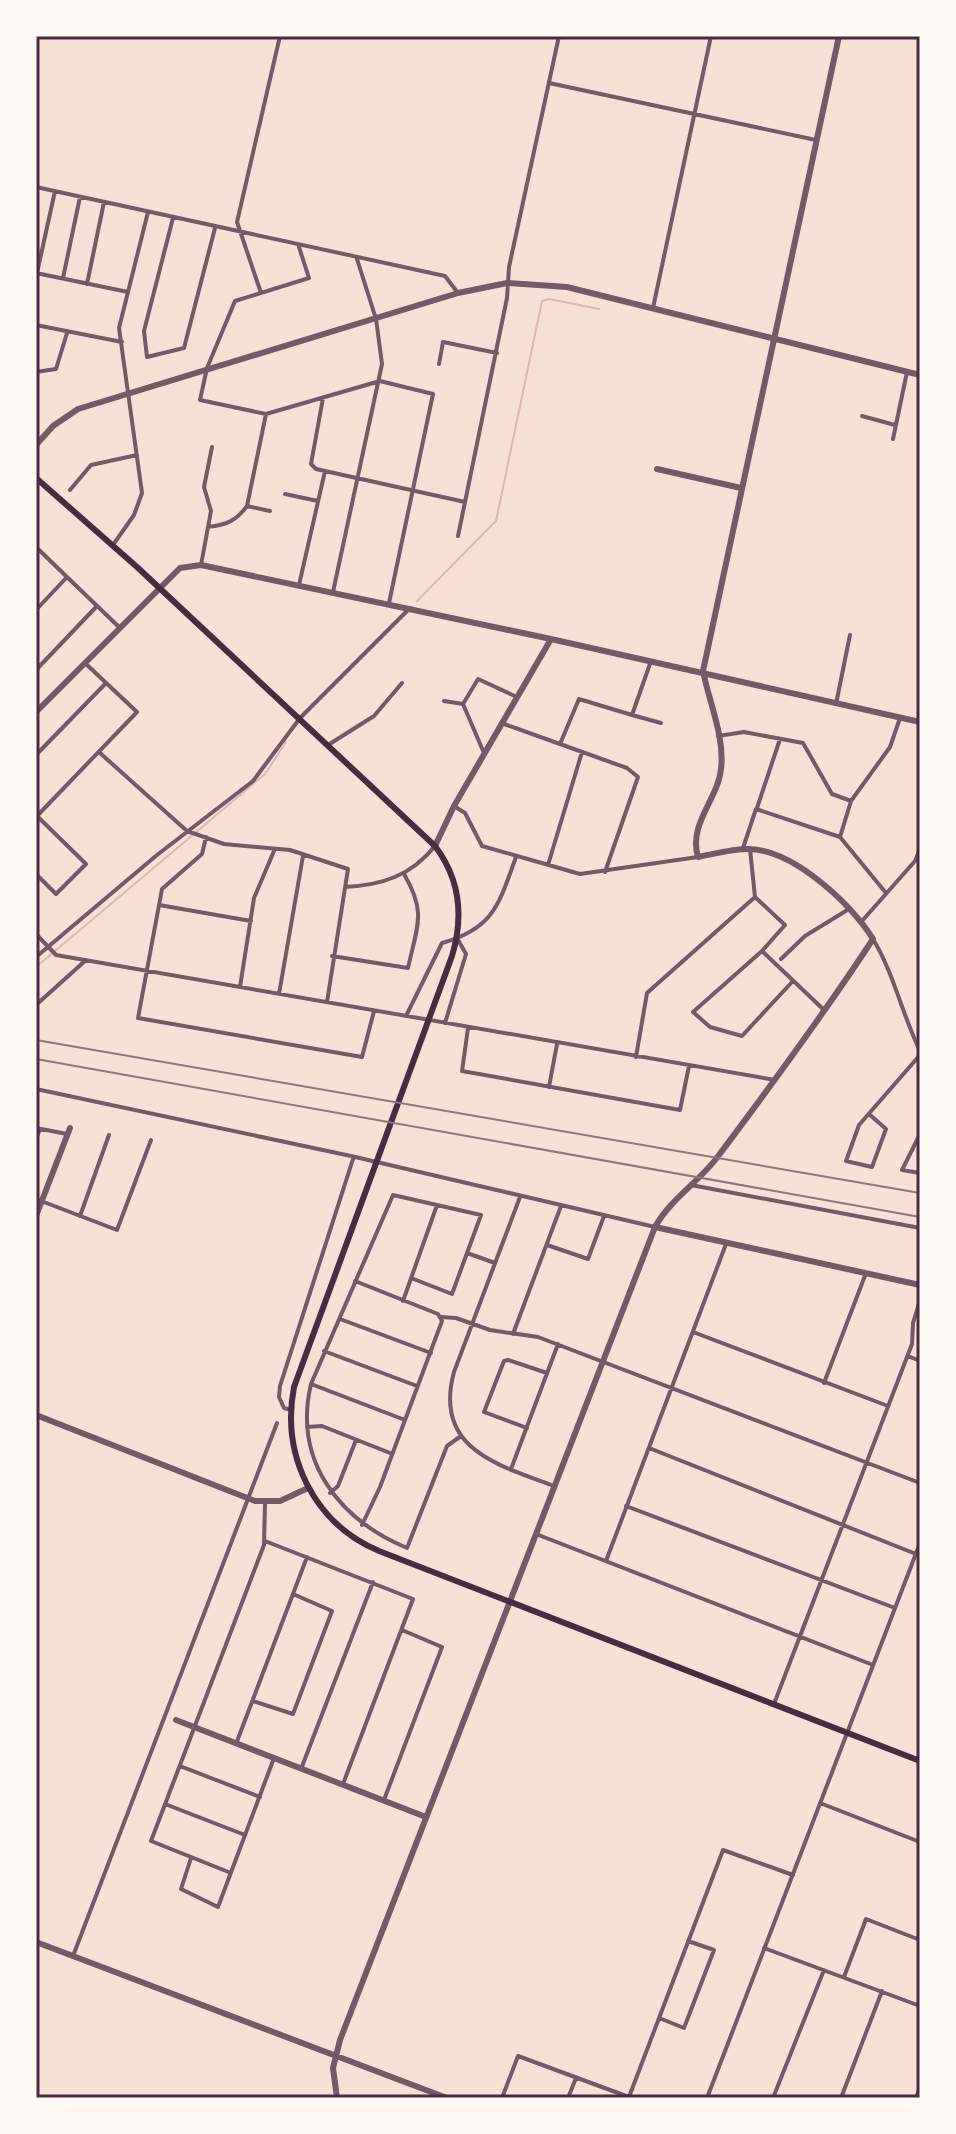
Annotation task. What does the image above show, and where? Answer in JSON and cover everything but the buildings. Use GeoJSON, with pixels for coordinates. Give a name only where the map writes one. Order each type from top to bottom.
{"type":"FeatureCollection","features":[{"type":"Feature","properties":{"kind":"main road"},"geometry":{"type":"LineString","coordinates":[[36,478],[113,545],[435,846],[454,878],[458,897],[457,938],[452,956],[296,1378],[291,1410],[294,1452],[308,1488],[333,1521],[368,1547],[920,1761]]}},
{"type":"Feature","properties":{"kind":"street"},"geometry":{"type":"LineString","coordinates":[[261,293],[237,222],[280,36]]}},
{"type":"Feature","properties":{"kind":"street"},"geometry":{"type":"LineString","coordinates":[[458,536],[559,36]]}},
{"type":"Feature","properties":{"kind":"street"},"geometry":{"type":"LineString","coordinates":[[653,308],[711,36]]}},
{"type":"Feature","properties":{"kind":"street"},"geometry":{"type":"LineString","coordinates":[[698,857],[694,837],[721,773],[718,736],[703,671],[839,36]]}},
{"type":"Feature","properties":{"kind":"street"},"geometry":{"type":"LineString","coordinates":[[549,83],[816,140]]}},
{"type":"Feature","properties":{"kind":"street"},"geometry":{"type":"LineString","coordinates":[[36,187],[299,247],[445,276],[458,293]]}},
{"type":"Feature","properties":{"kind":"street"},"geometry":{"type":"LineString","coordinates":[[55,191],[36,273],[128,292]]}},
{"type":"Feature","properties":{"kind":"street"},"geometry":{"type":"LineString","coordinates":[[63,278],[80,197]]}},
{"type":"Feature","properties":{"kind":"street"},"geometry":{"type":"LineString","coordinates":[[87,284],[104,202]]}},
{"type":"Feature","properties":{"kind":"street"},"geometry":{"type":"LineString","coordinates":[[113,545],[134,515],[142,493],[119,328],[148,212]]}},
{"type":"Feature","properties":{"kind":"street"},"geometry":{"type":"LineString","coordinates":[[173,218],[144,331],[147,357],[184,348],[215,228]]}},
{"type":"Feature","properties":{"kind":"street"},"geometry":{"type":"LineString","coordinates":[[299,247],[309,278],[235,301],[207,368],[200,400],[266,414],[380,381],[433,394],[389,603]]}},
{"type":"Feature","properties":{"kind":"street"},"geometry":{"type":"LineString","coordinates":[[333,592],[382,364],[376,319],[356,259]]}},
{"type":"Feature","properties":{"kind":"street"},"geometry":{"type":"LineString","coordinates":[[36,445],[53,426],[78,409],[458,293],[507,283],[567,287],[920,375]]}},
{"type":"Feature","properties":{"kind":"street"},"geometry":{"type":"LineString","coordinates":[[36,325],[122,342]]}},
{"type":"Feature","properties":{"kind":"street"},"geometry":{"type":"LineString","coordinates":[[36,372],[56,369],[67,333]]}},
{"type":"Feature","properties":{"kind":"street"},"geometry":{"type":"LineString","coordinates":[[439,364],[443,342],[497,353]]}},
{"type":"Feature","properties":{"kind":"street"},"geometry":{"type":"LineString","coordinates":[[893,439],[907,372]]}},
{"type":"Feature","properties":{"kind":"street"},"geometry":{"type":"LineString","coordinates":[[323,398],[311,464],[358,480],[465,502]]}},
{"type":"Feature","properties":{"kind":"street"},"geometry":{"type":"LineString","coordinates":[[208,527],[225,525],[238,518],[247,506],[266,414]]}},
{"type":"Feature","properties":{"kind":"street"},"geometry":{"type":"LineString","coordinates":[[862,416],[895,425]]}},
{"type":"Feature","properties":{"kind":"street"},"geometry":{"type":"LineString","coordinates":[[201,565],[211,511],[204,487],[212,447]]}},
{"type":"Feature","properties":{"kind":"street"},"geometry":{"type":"LineString","coordinates":[[70,490],[91,465],[137,455]]}},
{"type":"Feature","properties":{"kind":"street"},"geometry":{"type":"LineString","coordinates":[[657,469],[741,488]]}},
{"type":"Feature","properties":{"kind":"street"},"geometry":{"type":"LineString","coordinates":[[299,585],[325,471]]}},
{"type":"Feature","properties":{"kind":"street"},"geometry":{"type":"LineString","coordinates":[[285,494],[318,501]]}},
{"type":"Feature","properties":{"kind":"street"},"geometry":{"type":"LineString","coordinates":[[247,506],[270,511]]}},
{"type":"Feature","properties":{"kind":"street"},"geometry":{"type":"LineString","coordinates":[[36,547],[118,626]]}},
{"type":"Feature","properties":{"kind":"street"},"geometry":{"type":"LineString","coordinates":[[36,712],[158,587],[180,568],[201,565],[703,671],[724,680],[920,722]]}},
{"type":"Feature","properties":{"kind":"street"},"geometry":{"type":"LineString","coordinates":[[37,608],[67,577]]}},
{"type":"Feature","properties":{"kind":"street"},"geometry":{"type":"LineString","coordinates":[[36,670],[97,606]]}},
{"type":"Feature","properties":{"kind":"street"},"geometry":{"type":"LineString","coordinates":[[36,957],[264,771],[300,718],[411,608]]}},
{"type":"Feature","properties":{"kind":"street"},"geometry":{"type":"LineString","coordinates":[[836,704],[850,635]]}},
{"type":"Feature","properties":{"kind":"street"},"geometry":{"type":"LineString","coordinates":[[345,887],[379,885],[404,874],[435,846],[454,806],[551,639]]}},
{"type":"Feature","properties":{"kind":"street"},"geometry":{"type":"LineString","coordinates":[[632,715],[651,661]]}},
{"type":"Feature","properties":{"kind":"street"},"geometry":{"type":"LineString","coordinates":[[36,874],[56,894],[86,864],[37,816],[137,712],[84,662]]}},
{"type":"Feature","properties":{"kind":"street"},"geometry":{"type":"LineString","coordinates":[[463,704],[478,679],[519,698]]}},
{"type":"Feature","properties":{"kind":"street"},"geometry":{"type":"LineString","coordinates":[[36,755],[106,683]]}},
{"type":"Feature","properties":{"kind":"street"},"geometry":{"type":"LineString","coordinates":[[328,745],[374,716],[402,683]]}},
{"type":"Feature","properties":{"kind":"street"},"geometry":{"type":"LineString","coordinates":[[560,744],[579,699],[661,723]]}},
{"type":"Feature","properties":{"kind":"street"},"geometry":{"type":"LineString","coordinates":[[444,701],[463,704]]}},
{"type":"Feature","properties":{"kind":"street"},"geometry":{"type":"LineString","coordinates":[[463,704],[485,755]]}},
{"type":"Feature","properties":{"kind":"street"},"geometry":{"type":"LineString","coordinates":[[840,837],[851,801],[890,747],[900,718]]}},
{"type":"Feature","properties":{"kind":"street"},"geometry":{"type":"LineString","coordinates":[[504,724],[627,768],[638,777],[605,872]]}},
{"type":"Feature","properties":{"kind":"street"},"geometry":{"type":"LineString","coordinates":[[718,736],[744,732],[803,743],[832,794],[851,801]]}},
{"type":"Feature","properties":{"kind":"street"},"geometry":{"type":"LineString","coordinates":[[780,739],[756,809],[746,850],[755,897],[785,925],[762,951],[693,1012],[710,1027],[742,1036],[792,982]]}},
{"type":"Feature","properties":{"kind":"street"},"geometry":{"type":"LineString","coordinates":[[548,865],[582,752]]}},
{"type":"Feature","properties":{"kind":"street"},"geometry":{"type":"LineString","coordinates":[[100,753],[189,832],[224,844],[274,851],[290,850],[348,869],[327,1002]]}},
{"type":"Feature","properties":{"kind":"street"},"geometry":{"type":"LineString","coordinates":[[454,806],[465,813],[482,846],[580,874],[746,850],[785,860],[812,875],[862,921],[873,939],[888,965],[920,1053],[859,1125],[846,1161],[872,1167],[886,1129],[869,1114]]}},
{"type":"Feature","properties":{"kind":"street"},"geometry":{"type":"LineString","coordinates":[[756,809],[840,837],[886,893]]}},
{"type":"Feature","properties":{"kind":"street"},"geometry":{"type":"LineString","coordinates":[[206,837],[202,854],[162,889],[138,1018],[362,1057],[374,1011]]}},
{"type":"Feature","properties":{"kind":"street"},"geometry":{"type":"LineString","coordinates":[[862,921],[915,861],[920,849]]}},
{"type":"Feature","properties":{"kind":"street"},"geometry":{"type":"LineString","coordinates":[[240,987],[258,885],[274,851]]}},
{"type":"Feature","properties":{"kind":"street"},"geometry":{"type":"LineString","coordinates":[[279,994],[303,856]]}},
{"type":"Feature","properties":{"kind":"street"},"geometry":{"type":"LineString","coordinates":[[406,1016],[442,943],[457,938],[494,915],[516,857]]}},
{"type":"Feature","properties":{"kind":"street"},"geometry":{"type":"LineString","coordinates":[[332,956],[408,968],[420,914],[417,897],[404,874]]}},
{"type":"Feature","properties":{"kind":"street"},"geometry":{"type":"LineString","coordinates":[[636,1057],[647,993],[755,897]]}},
{"type":"Feature","properties":{"kind":"street"},"geometry":{"type":"LineString","coordinates":[[159,905],[251,921]]}},
{"type":"Feature","properties":{"kind":"street"},"geometry":{"type":"LineString","coordinates":[[781,959],[805,936],[849,909]]}},
{"type":"Feature","properties":{"kind":"street"},"geometry":{"type":"LineString","coordinates":[[36,934],[56,955],[775,1080]]}},
{"type":"Feature","properties":{"kind":"street"},"geometry":{"type":"LineString","coordinates":[[445,1024],[466,954],[457,938]]}},
{"type":"Feature","properties":{"kind":"street"},"geometry":{"type":"LineString","coordinates":[[337,2098],[335,2055],[655,1227],[667,1209],[717,1157],[826,1011],[873,939]]}},
{"type":"Feature","properties":{"kind":"street"},"geometry":{"type":"LineString","coordinates":[[762,951],[826,1011]]}},
{"type":"Feature","properties":{"kind":"street"},"geometry":{"type":"LineString","coordinates":[[36,1005],[86,960]]}},
{"type":"Feature","properties":{"kind":"street"},"geometry":{"type":"LineString","coordinates":[[468,1028],[462,1071],[680,1110],[689,1066]]}},
{"type":"Feature","properties":{"kind":"street"},"geometry":{"type":"LineString","coordinates":[[549,1087],[557,1044]]}},
{"type":"Feature","properties":{"kind":"street"},"geometry":{"type":"LineString","coordinates":[[36,1089],[920,1285]]}},
{"type":"Feature","properties":{"kind":"street"},"geometry":{"type":"LineString","coordinates":[[36,1139],[38,1128],[68,1131],[39,1200],[36,1216]]}},
{"type":"Feature","properties":{"kind":"street"},"geometry":{"type":"LineString","coordinates":[[920,1134],[902,1170],[920,1173]]}},
{"type":"Feature","properties":{"kind":"street"},"geometry":{"type":"LineString","coordinates":[[80,1216],[109,1135]]}},
{"type":"Feature","properties":{"kind":"street"},"geometry":{"type":"LineString","coordinates":[[39,1200],[119,1229],[151,1140]]}},
{"type":"Feature","properties":{"kind":"street"},"geometry":{"type":"LineString","coordinates":[[291,1410],[284,1408],[279,1397],[280,1386],[353,1159]]}},
{"type":"Feature","properties":{"kind":"street"},"geometry":{"type":"LineString","coordinates":[[691,1185],[920,1228]]}},
{"type":"Feature","properties":{"kind":"street"},"geometry":{"type":"LineString","coordinates":[[411,1278],[452,1294],[481,1215],[393,1195],[311,1384],[307,1427],[314,1462],[330,1493],[362,1525],[407,1548],[447,1446],[461,1436]]}},
{"type":"Feature","properties":{"kind":"street"},"geometry":{"type":"LineString","coordinates":[[520,1197],[450,1386],[451,1412],[461,1436],[479,1455],[554,1486]]}},
{"type":"Feature","properties":{"kind":"street"},"geometry":{"type":"LineString","coordinates":[[403,1301],[437,1205]]}},
{"type":"Feature","properties":{"kind":"street"},"geometry":{"type":"LineString","coordinates":[[513,1334],[561,1206]]}},
{"type":"Feature","properties":{"kind":"street"},"geometry":{"type":"LineString","coordinates":[[547,1244],[588,1259],[604,1216]]}},
{"type":"Feature","properties":{"kind":"street"},"geometry":{"type":"LineString","coordinates":[[606,1561],[727,1241]]}},
{"type":"Feature","properties":{"kind":"street"},"geometry":{"type":"LineString","coordinates":[[467,1253],[495,1263]]}},
{"type":"Feature","properties":{"kind":"street"},"geometry":{"type":"LineString","coordinates":[[824,1383],[867,1271]]}},
{"type":"Feature","properties":{"kind":"street"},"geometry":{"type":"LineString","coordinates":[[355,1281],[441,1317],[558,1344],[603,1360],[920,1483]]}},
{"type":"Feature","properties":{"kind":"street"},"geometry":{"type":"LineString","coordinates":[[774,1704],[908,1356],[920,1300]]}},
{"type":"Feature","properties":{"kind":"street"},"geometry":{"type":"LineString","coordinates":[[362,1525],[431,1353],[441,1317]]}},
{"type":"Feature","properties":{"kind":"street"},"geometry":{"type":"LineString","coordinates":[[338,1319],[431,1353]]}},
{"type":"Feature","properties":{"kind":"street"},"geometry":{"type":"LineString","coordinates":[[693,1332],[888,1406]]}},
{"type":"Feature","properties":{"kind":"street"},"geometry":{"type":"LineString","coordinates":[[511,1470],[558,1344]]}},
{"type":"Feature","properties":{"kind":"street"},"geometry":{"type":"LineString","coordinates":[[324,1351],[417,1386]]}},
{"type":"Feature","properties":{"kind":"street"},"geometry":{"type":"LineString","coordinates":[[908,1356],[920,1361]]}},
{"type":"Feature","properties":{"kind":"street"},"geometry":{"type":"LineString","coordinates":[[527,1428],[484,1412],[504,1361],[547,1373]]}},
{"type":"Feature","properties":{"kind":"street"},"geometry":{"type":"LineString","coordinates":[[311,1384],[405,1420]]}},
{"type":"Feature","properties":{"kind":"street"},"geometry":{"type":"LineString","coordinates":[[36,1415],[265,1503],[280,1501],[308,1488]]}},
{"type":"Feature","properties":{"kind":"street"},"geometry":{"type":"LineString","coordinates":[[73,1956],[277,1423]]}},
{"type":"Feature","properties":{"kind":"street"},"geometry":{"type":"LineString","coordinates":[[307,1427],[322,1426],[390,1453]]}},
{"type":"Feature","properties":{"kind":"street"},"geometry":{"type":"LineString","coordinates":[[330,1493],[338,1486],[356,1440]]}},
{"type":"Feature","properties":{"kind":"street"},"geometry":{"type":"LineString","coordinates":[[649,1448],[916,1554]]}},
{"type":"Feature","properties":{"kind":"street"},"geometry":{"type":"LineString","coordinates":[[231,1873],[152,1843],[265,1541],[265,1503]]}},
{"type":"Feature","properties":{"kind":"street"},"geometry":{"type":"LineString","coordinates":[[626,1506],[895,1608]]}},
{"type":"Feature","properties":{"kind":"street"},"geometry":{"type":"LineString","coordinates":[[536,1534],[873,1665]]}},
{"type":"Feature","properties":{"kind":"street"},"geometry":{"type":"LineString","coordinates":[[265,1541],[413,1597],[343,1785]]}},
{"type":"Feature","properties":{"kind":"street"},"geometry":{"type":"LineString","coordinates":[[707,2098],[920,1543]]}},
{"type":"Feature","properties":{"kind":"street"},"geometry":{"type":"LineString","coordinates":[[236,1744],[307,1557]]}},
{"type":"Feature","properties":{"kind":"street"},"geometry":{"type":"LineString","coordinates":[[301,1769],[373,1582]]}},
{"type":"Feature","properties":{"kind":"street"},"geometry":{"type":"LineString","coordinates":[[253,1701],[293,1714],[327,1626],[331,1609],[293,1594]]}},
{"type":"Feature","properties":{"kind":"street"},"geometry":{"type":"LineString","coordinates":[[384,1800],[442,1647],[402,1630]]}},
{"type":"Feature","properties":{"kind":"street"},"geometry":{"type":"LineString","coordinates":[[176,1720],[426,1817]]}},
{"type":"Feature","properties":{"kind":"street"},"geometry":{"type":"LineString","coordinates":[[191,1858],[180,1887],[201,1902],[218,1907],[274,1758]]}},
{"type":"Feature","properties":{"kind":"street"},"geometry":{"type":"LineString","coordinates":[[179,1766],[260,1797]]}},
{"type":"Feature","properties":{"kind":"street"},"geometry":{"type":"LineString","coordinates":[[820,1803],[920,1842]]}},
{"type":"Feature","properties":{"kind":"street"},"geometry":{"type":"LineString","coordinates":[[165,1804],[245,1835]]}},
{"type":"Feature","properties":{"kind":"street"},"geometry":{"type":"LineString","coordinates":[[502,2098],[518,2056],[629,2097],[723,1850],[793,1875]]}},
{"type":"Feature","properties":{"kind":"street"},"geometry":{"type":"LineString","coordinates":[[844,1977],[866,1919],[920,1940]]}},
{"type":"Feature","properties":{"kind":"street"},"geometry":{"type":"LineString","coordinates":[[659,2018],[684,2028],[714,1950],[688,1941]]}},
{"type":"Feature","properties":{"kind":"street"},"geometry":{"type":"LineString","coordinates":[[36,1942],[447,2098]]}},
{"type":"Feature","properties":{"kind":"street"},"geometry":{"type":"LineString","coordinates":[[764,1948],[920,2006]]}},
{"type":"Feature","properties":{"kind":"street"},"geometry":{"type":"LineString","coordinates":[[773,2098],[824,1970]]}},
{"type":"Feature","properties":{"kind":"street"},"geometry":{"type":"LineString","coordinates":[[841,2098],[882,1991]]}},
{"type":"Feature","properties":{"kind":"street"},"geometry":{"type":"LineString","coordinates":[[568,2098],[576,2078]]}},
{"type":"Feature","properties":{"kind":"street"},"geometry":{"type":"LineString","coordinates":[[916,2098],[920,2087]]}},
{"type":"Feature","properties":{"kind":"waterway"},"geometry":{"type":"LineString","coordinates":[[417,601],[496,521],[542,301],[549,299],[599,309]]}},
{"type":"Feature","properties":{"kind":"waterway"},"geometry":{"type":"LineString","coordinates":[[188,839],[265,774],[286,742]]}},
{"type":"Feature","properties":{"kind":"waterway"},"geometry":{"type":"LineString","coordinates":[[36,967],[188,839]]}},
{"type":"Feature","properties":{"kind":"railway"},"geometry":{"type":"LineString","coordinates":[[36,1040],[920,1193]]}},
{"type":"Feature","properties":{"kind":"railway"},"geometry":{"type":"LineString","coordinates":[[36,1059],[920,1217]]}}]}
